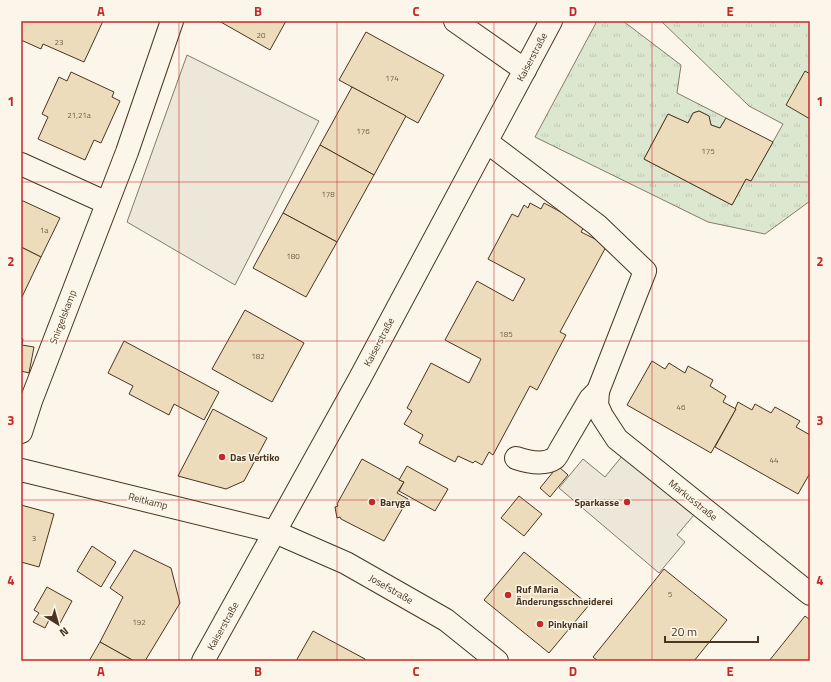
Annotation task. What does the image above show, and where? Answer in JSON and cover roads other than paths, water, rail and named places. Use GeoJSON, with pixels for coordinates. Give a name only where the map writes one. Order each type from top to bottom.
{"type":"FeatureCollection","features":[{"type":"Feature","properties":{"kind":"street","name":"Snirgelskamp"},"geometry":{"type":"LineString","coordinates":[[21,432],[31,401],[127,152],[172,21]]}},
{"type":"Feature","properties":{"kind":"street"},"geometry":{"type":"LineString","coordinates":[[455,21],[525,70]]}},
{"type":"Feature","properties":{"kind":"street","name":"Kaiserstraße"},"geometry":{"type":"LineString","coordinates":[[203,661],[360,378],[551,21]]}},
{"type":"Feature","properties":{"kind":"street"},"geometry":{"type":"LineString","coordinates":[[487,142],[598,225],[645,271],[598,391],[590,399],[555,458],[538,463],[530,463],[516,458]]}},
{"type":"Feature","properties":{"kind":"street"},"geometry":{"type":"LineString","coordinates":[[21,164],[107,203]]}},
{"type":"Feature","properties":{"kind":"street","name":"Markusstraße"},"geometry":{"type":"LineString","coordinates":[[598,391],[597,405],[602,416],[617,439],[810,594]]}},
{"type":"Feature","properties":{"kind":"street","name":"Reitkamp"},"geometry":{"type":"LineString","coordinates":[[21,470],[275,532]]}},
{"type":"Feature","properties":{"kind":"street","name":"Josefstraße"},"geometry":{"type":"LineString","coordinates":[[275,532],[346,563],[446,620],[497,661]]}},
{"type":"Feature","properties":{"kind":"place","name":"Das Vertiko"},"geometry":{"type":"Point","coordinates":[222,457]}},
{"type":"Feature","properties":{"kind":"place","name":"Baryga"},"geometry":{"type":"Point","coordinates":[372,502]}},
{"type":"Feature","properties":{"kind":"place","name":"Sparkasse"},"geometry":{"type":"Point","coordinates":[627,502]}},
{"type":"Feature","properties":{"kind":"place","name":"Ruf Maria Änderungsschneiderei"},"geometry":{"type":"Point","coordinates":[508,595]}},
{"type":"Feature","properties":{"kind":"place","name":"Pinkynail"},"geometry":{"type":"Point","coordinates":[540,624]}}]}
